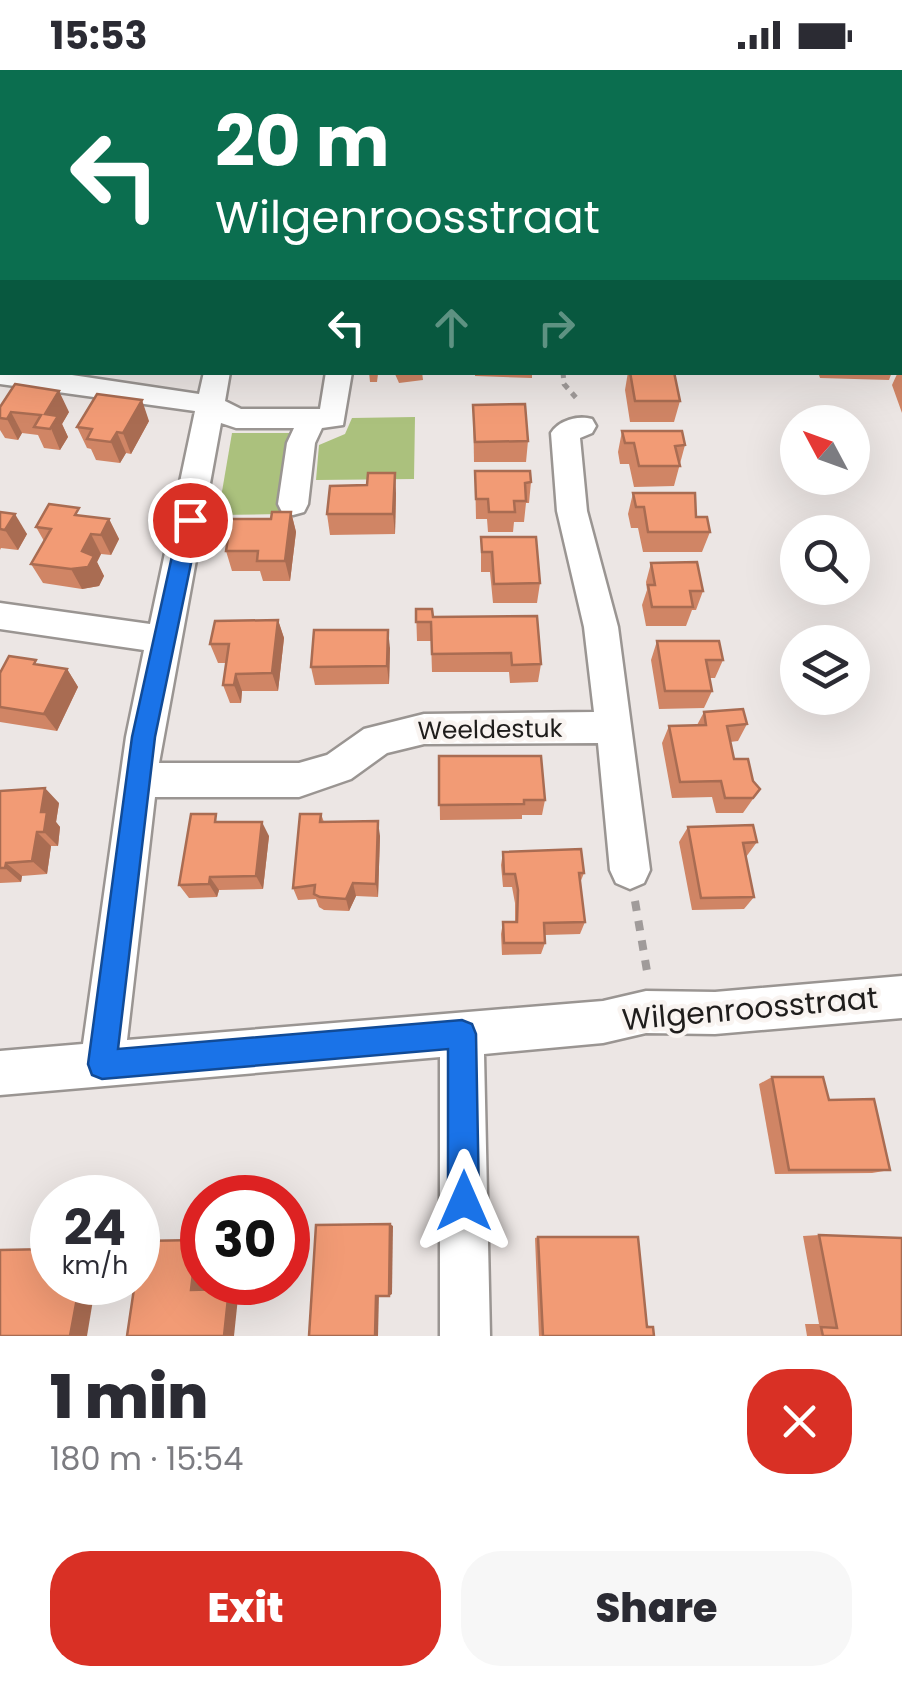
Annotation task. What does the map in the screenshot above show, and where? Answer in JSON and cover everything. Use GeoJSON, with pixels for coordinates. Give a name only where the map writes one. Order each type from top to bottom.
{"type":"FeatureCollection","features":[{"type":"Feature","properties":{"kind":"street"},"geometry":{"type":"LineString","coordinates":[[0,375],[163,394],[215,389]]}},
{"type":"Feature","properties":{"kind":"street"},"geometry":{"type":"LineString","coordinates":[[215,389],[236,419],[334,418],[339,375]]}},
{"type":"Feature","properties":{"kind":"street"},"geometry":{"type":"LineString","coordinates":[[102,1064],[138,780],[215,389]]}},
{"type":"Feature","properties":{"kind":"street"},"geometry":{"type":"LineString","coordinates":[[294,504],[300,443],[312,419]]}},
{"type":"Feature","properties":{"kind":"street"},"geometry":{"type":"LineString","coordinates":[[582,426],[565,433],[572,511],[593,589],[630,870]]}},
{"type":"Feature","properties":{"kind":"street"},"geometry":{"type":"LineString","coordinates":[[0,616],[165,640]]}},
{"type":"Feature","properties":{"kind":"street","name":"Weeldestuk"},"geometry":{"type":"LineString","coordinates":[[138,780],[299,780],[338,768],[377,740],[424,728],[614,727]]}},
{"type":"Feature","properties":{"kind":"street","name":"Wilgenroosstraat"},"geometry":{"type":"LineString","coordinates":[[0,1073],[603,1022],[646,1012],[715,1013],[901,1002]]}},
{"type":"Feature","properties":{"kind":"street"},"geometry":{"type":"LineString","coordinates":[[462,1034],[464,1336]]}},
{"type":"Feature","properties":{"kind":"path"},"geometry":{"type":"LineString","coordinates":[[630,870],[649,984]]}},
{"type":"Feature","properties":{"kind":"green space"},"geometry":{"type":"Polygon","coordinates":[[[415,417],[414,479],[316,480],[319,445],[345,434],[352,418],[415,417]]]}},
{"type":"Feature","properties":{"kind":"green space"},"geometry":{"type":"Polygon","coordinates":[[[232,433],[291,433],[280,514],[218,515],[232,433]]]}},
{"type":"Feature","properties":{"kind":"building"},"geometry":{"type":"Polygon","coordinates":[[[631,375],[675,375],[680,401],[635,401],[631,375]]]}},
{"type":"Feature","properties":{"kind":"building"},"geometry":{"type":"Polygon","coordinates":[[[15,384],[59,391],[45,414],[58,416],[50,429],[34,427],[41,415],[11,412],[7,419],[0,418],[0,407],[15,384]]]}},
{"type":"Feature","properties":{"kind":"building"},"geometry":{"type":"Polygon","coordinates":[[[97,394],[142,400],[123,433],[117,432],[111,442],[87,439],[92,429],[77,427],[97,394]]]}},
{"type":"Feature","properties":{"kind":"building"},"geometry":{"type":"Polygon","coordinates":[[[525,404],[528,441],[475,442],[473,405],[525,404]]]}},
{"type":"Feature","properties":{"kind":"building"},"geometry":{"type":"Polygon","coordinates":[[[622,431],[682,431],[685,445],[675,446],[680,466],[639,466],[634,443],[625,443],[622,431]]]}},
{"type":"Feature","properties":{"kind":"building"},"geometry":{"type":"Polygon","coordinates":[[[475,471],[530,471],[531,482],[525,483],[526,501],[514,501],[515,512],[489,512],[488,499],[476,499],[475,471]]]}},
{"type":"Feature","properties":{"kind":"building"},"geometry":{"type":"Polygon","coordinates":[[[368,473],[395,473],[393,514],[327,514],[330,486],[367,485],[368,473]]]}},
{"type":"Feature","properties":{"kind":"building"},"geometry":{"type":"Polygon","coordinates":[[[633,493],[695,493],[696,517],[707,517],[710,532],[648,532],[644,507],[636,507],[633,493]]]}},
{"type":"Feature","properties":{"kind":"building"},"geometry":{"type":"Polygon","coordinates":[[[49,504],[79,508],[75,515],[109,519],[101,535],[91,534],[82,551],[94,556],[88,567],[31,564],[51,529],[36,527],[49,504]]]}},
{"type":"Feature","properties":{"kind":"building"},"geometry":{"type":"Polygon","coordinates":[[[0,512],[15,514],[5,530],[0,529],[0,512]]]}},
{"type":"Feature","properties":{"kind":"building"},"geometry":{"type":"Polygon","coordinates":[[[272,512],[291,512],[285,561],[257,561],[258,551],[226,551],[231,519],[271,519],[272,512]]]}},
{"type":"Feature","properties":{"kind":"building"},"geometry":{"type":"Polygon","coordinates":[[[481,537],[536,537],[540,583],[494,584],[492,552],[482,552],[481,537]]]}},
{"type":"Feature","properties":{"kind":"building"},"geometry":{"type":"Polygon","coordinates":[[[697,562],[703,591],[690,591],[693,607],[652,607],[648,585],[655,585],[651,563],[697,562]]]}},
{"type":"Feature","properties":{"kind":"building"},"geometry":{"type":"Polygon","coordinates":[[[416,609],[432,609],[433,617],[537,616],[541,664],[512,665],[511,653],[432,654],[431,622],[416,622],[416,609]]]}},
{"type":"Feature","properties":{"kind":"building"},"geometry":{"type":"Polygon","coordinates":[[[278,620],[272,673],[236,674],[234,685],[223,685],[229,644],[210,644],[215,621],[278,620]]]}},
{"type":"Feature","properties":{"kind":"building"},"geometry":{"type":"Polygon","coordinates":[[[314,630],[388,630],[387,666],[311,667],[314,630]]]}},
{"type":"Feature","properties":{"kind":"building"},"geometry":{"type":"Polygon","coordinates":[[[657,641],[719,641],[723,660],[706,660],[712,691],[665,691],[657,641]]]}},
{"type":"Feature","properties":{"kind":"building"},"geometry":{"type":"Polygon","coordinates":[[[9,656],[67,669],[44,714],[0,707],[0,673],[9,656]]]}},
{"type":"Feature","properties":{"kind":"building"},"geometry":{"type":"Polygon","coordinates":[[[743,709],[747,724],[727,726],[734,759],[748,759],[753,781],[760,789],[753,798],[725,798],[721,781],[680,782],[669,726],[706,725],[704,712],[743,709]]]}},
{"type":"Feature","properties":{"kind":"building"},"geometry":{"type":"Polygon","coordinates":[[[439,756],[541,756],[545,800],[524,800],[524,804],[439,805],[439,756]]]}},
{"type":"Feature","properties":{"kind":"building"},"geometry":{"type":"Polygon","coordinates":[[[45,788],[41,812],[47,812],[44,832],[37,832],[32,861],[6,863],[5,868],[0,868],[0,791],[45,788]]]}},
{"type":"Feature","properties":{"kind":"building"},"geometry":{"type":"Polygon","coordinates":[[[191,814],[216,814],[215,822],[262,822],[256,876],[210,877],[209,884],[179,885],[191,814]]]}},
{"type":"Feature","properties":{"kind":"building"},"geometry":{"type":"Polygon","coordinates":[[[300,814],[321,814],[320,822],[378,821],[376,884],[353,883],[346,899],[320,897],[314,894],[315,885],[293,888],[300,814]]]}},
{"type":"Feature","properties":{"kind":"building"},"geometry":{"type":"Polygon","coordinates":[[[753,825],[757,842],[743,843],[754,897],[701,898],[688,827],[753,825]]]}},
{"type":"Feature","properties":{"kind":"building"},"geometry":{"type":"Polygon","coordinates":[[[581,849],[584,873],[579,873],[585,922],[544,923],[545,943],[504,943],[503,922],[517,922],[518,890],[515,874],[504,874],[503,852],[581,849]]]}},
{"type":"Feature","properties":{"kind":"building"},"geometry":{"type":"Polygon","coordinates":[[[772,1077],[823,1077],[829,1100],[874,1099],[890,1170],[789,1170],[772,1077]]]}},
{"type":"Feature","properties":{"kind":"building"},"geometry":{"type":"Polygon","coordinates":[[[390,1224],[389,1296],[376,1296],[375,1336],[309,1336],[316,1225],[390,1224]]]}},
{"type":"Feature","properties":{"kind":"building"},"geometry":{"type":"Polygon","coordinates":[[[819,1235],[902,1238],[902,1336],[823,1336],[821,1327],[837,1328],[819,1235]]]}},
{"type":"Feature","properties":{"kind":"building"},"geometry":{"type":"Polygon","coordinates":[[[538,1237],[638,1237],[647,1327],[653,1327],[654,1336],[543,1336],[538,1237]]]}},
{"type":"Feature","properties":{"kind":"building"},"geometry":{"type":"Polygon","coordinates":[[[180,1240],[180,1305],[227,1305],[224,1336],[127,1336],[132,1305],[160,1305],[160,1241],[180,1240]]]}},
{"type":"Feature","properties":{"kind":"building"},"geometry":{"type":"Polygon","coordinates":[[[30,1249],[30,1305],[76,1305],[70,1336],[0,1336],[0,1250],[30,1249]]]}},
{"type":"Feature","properties":{"kind":"route"},"geometry":{"type":"LineString","coordinates":[[190,520],[144,737],[102,1064],[462,1034],[464,1201]]}}]}
